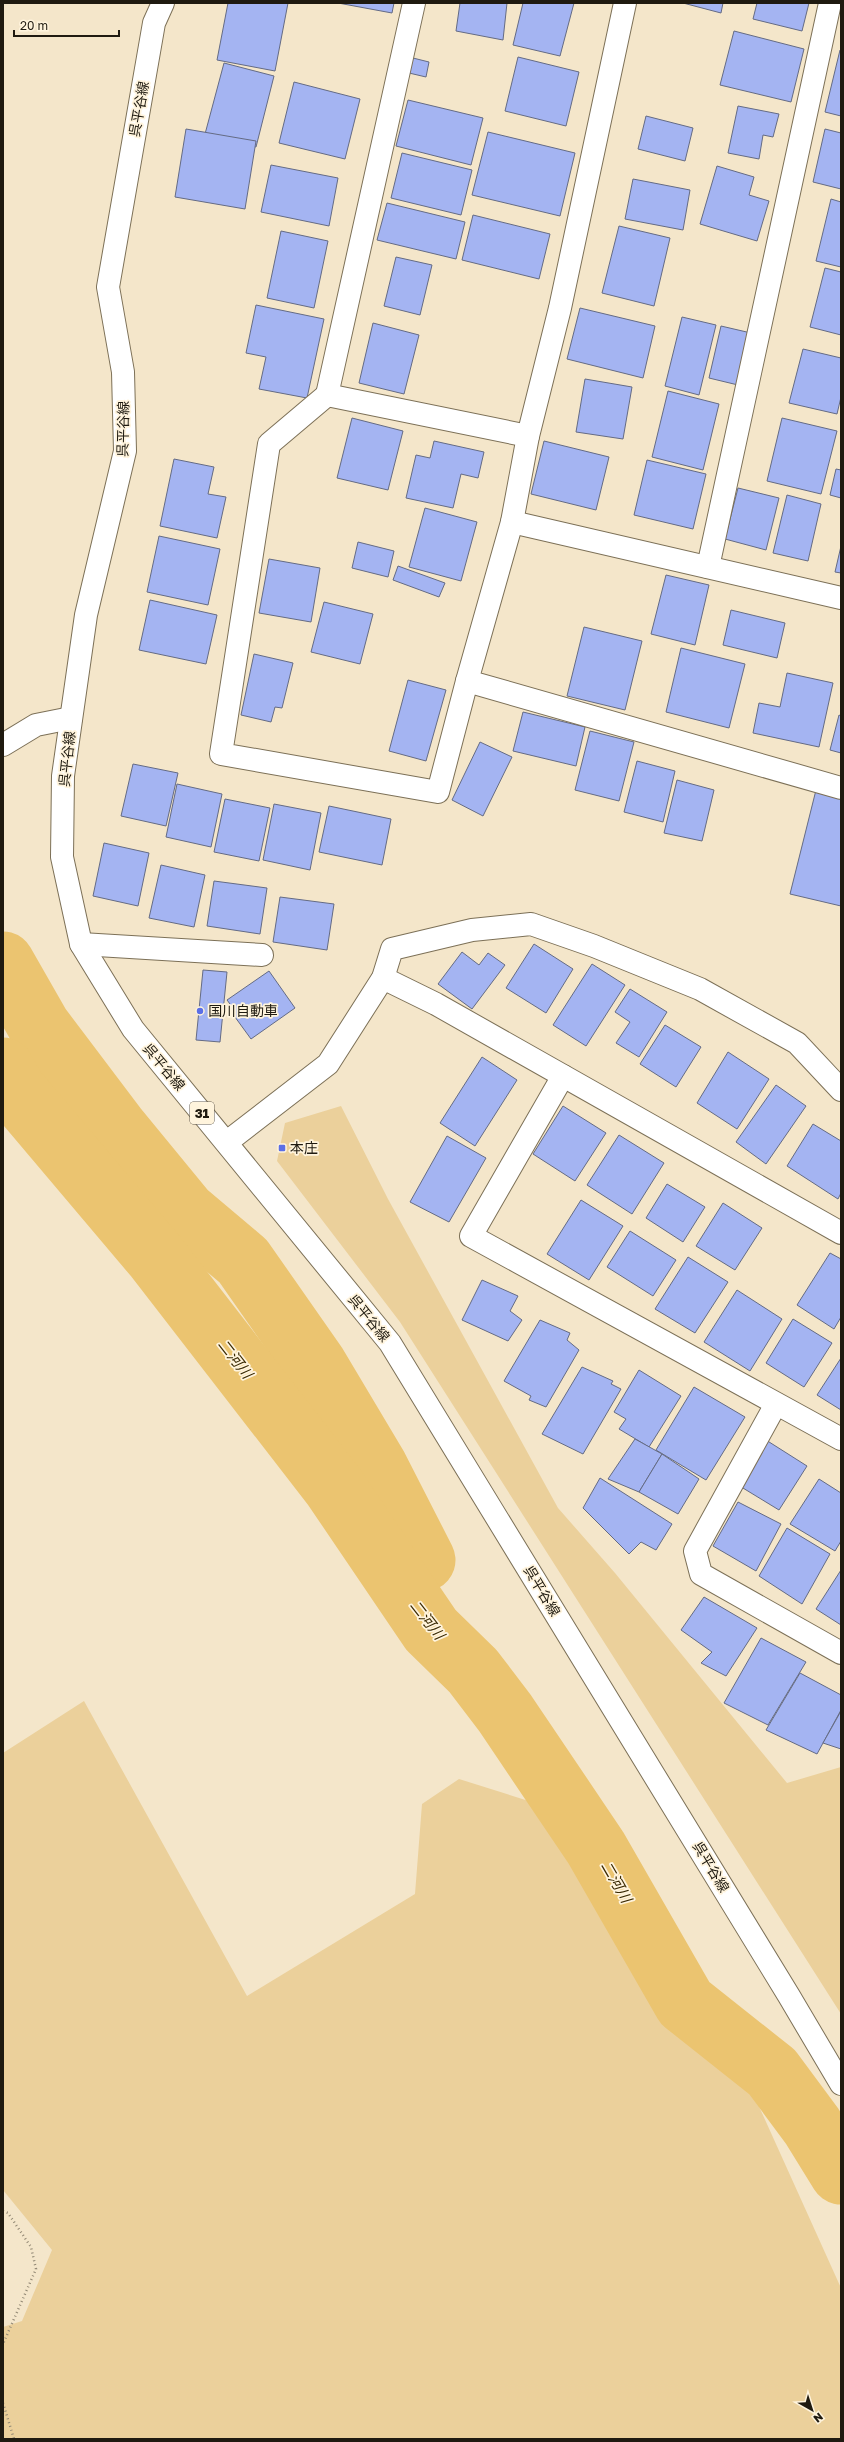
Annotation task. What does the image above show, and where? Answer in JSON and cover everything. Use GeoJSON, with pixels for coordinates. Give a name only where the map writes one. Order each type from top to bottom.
{"type":"FeatureCollection","features":[{"type":"Feature","properties":{"kind":"street","name":"呉平谷線"},"geometry":{"type":"LineString","coordinates":[[163,3],[154,23],[108,287],[123,372],[125,451],[86,615],[63,776],[62,857],[81,944],[133,1029],[226,1142],[245,1168],[390,1343],[785,1989],[841,2084]]}},
{"type":"Feature","properties":{"kind":"street"},"geometry":{"type":"LineString","coordinates":[[414,3],[327,395],[269,444],[221,754],[438,792],[467,681],[512,522],[528,436],[560,308],[625,3]]}},
{"type":"Feature","properties":{"kind":"street"},"geometry":{"type":"LineString","coordinates":[[708,567],[830,3]]}},
{"type":"Feature","properties":{"kind":"street"},"geometry":{"type":"LineString","coordinates":[[327,395],[528,436]]}},
{"type":"Feature","properties":{"kind":"street"},"geometry":{"type":"LineString","coordinates":[[512,522],[841,598]]}},
{"type":"Feature","properties":{"kind":"street"},"geometry":{"type":"LineString","coordinates":[[467,681],[841,788]]}},
{"type":"Feature","properties":{"kind":"street"},"geometry":{"type":"LineString","coordinates":[[3,745],[36,725],[71,718]]}},
{"type":"Feature","properties":{"kind":"street"},"geometry":{"type":"LineString","coordinates":[[226,1142],[328,1064],[383,978],[392,949],[472,930],[531,924],[594,946],[700,989],[797,1043],[841,1090]]}},
{"type":"Feature","properties":{"kind":"street"},"geometry":{"type":"LineString","coordinates":[[81,944],[262,955]]}},
{"type":"Feature","properties":{"kind":"street"},"geometry":{"type":"LineString","coordinates":[[383,978],[436,1004],[841,1233]]}},
{"type":"Feature","properties":{"kind":"street"},"geometry":{"type":"LineString","coordinates":[[563,1076],[471,1236],[841,1439]]}},
{"type":"Feature","properties":{"kind":"street"},"geometry":{"type":"LineString","coordinates":[[776,1404],[695,1550],[701,1574],[841,1653]]}},
{"type":"Feature","properties":{"kind":"path"},"geometry":{"type":"LineString","coordinates":[[3,2211],[8,2214],[31,2247],[36,2268],[3,2344]]}},
{"type":"Feature","properties":{"kind":"path"},"geometry":{"type":"LineString","coordinates":[[3,2403],[14,2439]]}},
{"type":"Feature","properties":{"kind":"shaded area"},"geometry":{"type":"Polygon","coordinates":[[[341,1106],[388,1199],[558,1508],[615,1573],[787,1783],[841,1767],[841,2014],[400,1322],[277,1161],[285,1123],[341,1106]]]}},
{"type":"Feature","properties":{"kind":"shaded area"},"geometry":{"type":"Polygon","coordinates":[[[84,1701],[247,1996],[415,1894],[422,1804],[459,1779],[554,1809],[672,2026],[743,2071],[841,2288],[841,2439],[3,2439],[3,2327],[22,2321],[52,2250],[3,2190],[3,1753],[84,1701]]]}},
{"type":"Feature","properties":{"kind":"building"},"geometry":{"type":"Polygon","coordinates":[[[228,3],[288,3],[275,71],[217,60],[228,3]]]}},
{"type":"Feature","properties":{"kind":"building"},"geometry":{"type":"Polygon","coordinates":[[[338,3],[394,3],[392,13],[338,3]]]}},
{"type":"Feature","properties":{"kind":"building"},"geometry":{"type":"Polygon","coordinates":[[[460,3],[507,3],[503,40],[456,31],[460,3]]]}},
{"type":"Feature","properties":{"kind":"building"},"geometry":{"type":"Polygon","coordinates":[[[523,3],[574,3],[560,56],[513,45],[523,3]]]}},
{"type":"Feature","properties":{"kind":"building"},"geometry":{"type":"Polygon","coordinates":[[[683,3],[723,3],[721,13],[683,3]]]}},
{"type":"Feature","properties":{"kind":"building"},"geometry":{"type":"Polygon","coordinates":[[[757,3],[809,3],[802,31],[753,19],[757,3]]]}},
{"type":"Feature","properties":{"kind":"building"},"geometry":{"type":"Polygon","coordinates":[[[734,31],[804,49],[791,102],[720,85],[734,31]]]}},
{"type":"Feature","properties":{"kind":"building"},"geometry":{"type":"Polygon","coordinates":[[[841,50],[841,116],[825,112],[841,50]]]}},
{"type":"Feature","properties":{"kind":"building"},"geometry":{"type":"Polygon","coordinates":[[[518,57],[579,72],[566,126],[505,111],[518,57]]]}},
{"type":"Feature","properties":{"kind":"building"},"geometry":{"type":"Polygon","coordinates":[[[413,58],[429,62],[426,77],[409,73],[413,58]]]}},
{"type":"Feature","properties":{"kind":"building"},"geometry":{"type":"Polygon","coordinates":[[[224,63],[274,76],[256,147],[205,134],[224,63]]]}},
{"type":"Feature","properties":{"kind":"building"},"geometry":{"type":"Polygon","coordinates":[[[294,82],[360,99],[345,159],[279,143],[294,82]]]}},
{"type":"Feature","properties":{"kind":"building"},"geometry":{"type":"Polygon","coordinates":[[[408,100],[483,118],[471,165],[396,146],[408,100]]]}},
{"type":"Feature","properties":{"kind":"building"},"geometry":{"type":"Polygon","coordinates":[[[738,106],[779,114],[773,137],[763,135],[759,159],[728,153],[738,106]]]}},
{"type":"Feature","properties":{"kind":"building"},"geometry":{"type":"Polygon","coordinates":[[[646,116],[693,128],[685,161],[638,149],[646,116]]]}},
{"type":"Feature","properties":{"kind":"building"},"geometry":{"type":"Polygon","coordinates":[[[186,129],[256,141],[245,209],[175,197],[186,129]]]}},
{"type":"Feature","properties":{"kind":"building"},"geometry":{"type":"Polygon","coordinates":[[[825,129],[841,133],[841,189],[813,182],[825,129]]]}},
{"type":"Feature","properties":{"kind":"building"},"geometry":{"type":"Polygon","coordinates":[[[488,132],[575,153],[560,216],[472,195],[488,132]]]}},
{"type":"Feature","properties":{"kind":"building"},"geometry":{"type":"Polygon","coordinates":[[[402,153],[472,170],[461,215],[391,198],[402,153]]]}},
{"type":"Feature","properties":{"kind":"building"},"geometry":{"type":"Polygon","coordinates":[[[271,165],[338,178],[329,226],[261,212],[271,165]]]}},
{"type":"Feature","properties":{"kind":"building"},"geometry":{"type":"Polygon","coordinates":[[[717,166],[754,177],[749,195],[769,201],[757,241],[700,224],[717,166]]]}},
{"type":"Feature","properties":{"kind":"building"},"geometry":{"type":"Polygon","coordinates":[[[633,179],[690,190],[683,230],[625,219],[633,179]]]}},
{"type":"Feature","properties":{"kind":"building"},"geometry":{"type":"Polygon","coordinates":[[[831,199],[841,202],[841,267],[816,261],[831,199]]]}},
{"type":"Feature","properties":{"kind":"building"},"geometry":{"type":"Polygon","coordinates":[[[387,203],[465,222],[456,259],[377,240],[387,203]]]}},
{"type":"Feature","properties":{"kind":"building"},"geometry":{"type":"Polygon","coordinates":[[[473,215],[550,234],[539,279],[462,260],[473,215]]]}},
{"type":"Feature","properties":{"kind":"building"},"geometry":{"type":"Polygon","coordinates":[[[619,226],[670,238],[654,306],[602,293],[619,226]]]}},
{"type":"Feature","properties":{"kind":"building"},"geometry":{"type":"Polygon","coordinates":[[[281,231],[328,241],[314,308],[267,298],[281,231]]]}},
{"type":"Feature","properties":{"kind":"building"},"geometry":{"type":"Polygon","coordinates":[[[396,257],[432,265],[420,315],[384,306],[396,257]]]}},
{"type":"Feature","properties":{"kind":"building"},"geometry":{"type":"Polygon","coordinates":[[[825,268],[841,272],[841,335],[810,327],[825,268]]]}},
{"type":"Feature","properties":{"kind":"building"},"geometry":{"type":"Polygon","coordinates":[[[256,305],[324,319],[307,398],[259,389],[266,357],[246,353],[256,305]]]}},
{"type":"Feature","properties":{"kind":"building"},"geometry":{"type":"Polygon","coordinates":[[[580,308],[655,326],[643,378],[567,359],[580,308]]]}},
{"type":"Feature","properties":{"kind":"building"},"geometry":{"type":"Polygon","coordinates":[[[682,317],[716,325],[699,395],[665,386],[682,317]]]}},
{"type":"Feature","properties":{"kind":"building"},"geometry":{"type":"Polygon","coordinates":[[[373,323],[419,335],[404,394],[359,383],[373,323]]]}},
{"type":"Feature","properties":{"kind":"building"},"geometry":{"type":"Polygon","coordinates":[[[721,326],[751,333],[738,385],[709,378],[721,326]]]}},
{"type":"Feature","properties":{"kind":"building"},"geometry":{"type":"Polygon","coordinates":[[[803,349],[841,358],[841,397],[837,414],[789,403],[803,349]]]}},
{"type":"Feature","properties":{"kind":"building"},"geometry":{"type":"Polygon","coordinates":[[[585,379],[632,387],[623,439],[576,432],[585,379]]]}},
{"type":"Feature","properties":{"kind":"building"},"geometry":{"type":"Polygon","coordinates":[[[668,391],[719,404],[703,470],[652,457],[668,391]]]}},
{"type":"Feature","properties":{"kind":"building"},"geometry":{"type":"Polygon","coordinates":[[[352,418],[403,431],[388,490],[337,478],[352,418]]]}},
{"type":"Feature","properties":{"kind":"building"},"geometry":{"type":"Polygon","coordinates":[[[782,418],[837,431],[821,494],[767,481],[782,418]]]}},
{"type":"Feature","properties":{"kind":"building"},"geometry":{"type":"Polygon","coordinates":[[[434,441],[484,452],[478,478],[461,474],[453,508],[406,498],[416,455],[430,458],[434,441]]]}},
{"type":"Feature","properties":{"kind":"building"},"geometry":{"type":"Polygon","coordinates":[[[544,441],[609,457],[596,510],[531,494],[544,441]]]}},
{"type":"Feature","properties":{"kind":"building"},"geometry":{"type":"Polygon","coordinates":[[[174,459],[214,467],[208,494],[226,497],[217,538],[160,526],[174,459]]]}},
{"type":"Feature","properties":{"kind":"building"},"geometry":{"type":"Polygon","coordinates":[[[647,460],[706,474],[693,529],[634,515],[647,460]]]}},
{"type":"Feature","properties":{"kind":"building"},"geometry":{"type":"Polygon","coordinates":[[[836,469],[841,470],[841,498],[830,495],[836,469]]]}},
{"type":"Feature","properties":{"kind":"building"},"geometry":{"type":"Polygon","coordinates":[[[738,488],[779,498],[766,550],[725,539],[738,488]]]}},
{"type":"Feature","properties":{"kind":"building"},"geometry":{"type":"Polygon","coordinates":[[[787,495],[821,504],[808,561],[773,553],[787,495]]]}},
{"type":"Feature","properties":{"kind":"building"},"geometry":{"type":"Polygon","coordinates":[[[425,508],[477,522],[461,581],[409,567],[425,508]]]}},
{"type":"Feature","properties":{"kind":"building"},"geometry":{"type":"Polygon","coordinates":[[[159,536],[220,549],[208,605],[147,592],[159,536]]]}},
{"type":"Feature","properties":{"kind":"building"},"geometry":{"type":"Polygon","coordinates":[[[358,542],[394,551],[388,577],[352,568],[358,542]]]}},
{"type":"Feature","properties":{"kind":"building"},"geometry":{"type":"Polygon","coordinates":[[[841,546],[841,573],[835,572],[841,546]]]}},
{"type":"Feature","properties":{"kind":"building"},"geometry":{"type":"Polygon","coordinates":[[[269,559],[320,568],[311,622],[259,613],[269,559]]]}},
{"type":"Feature","properties":{"kind":"building"},"geometry":{"type":"Polygon","coordinates":[[[398,566],[445,583],[439,597],[393,580],[398,566]]]}},
{"type":"Feature","properties":{"kind":"building"},"geometry":{"type":"Polygon","coordinates":[[[666,575],[709,585],[695,645],[651,634],[666,575]]]}},
{"type":"Feature","properties":{"kind":"building"},"geometry":{"type":"Polygon","coordinates":[[[150,600],[217,615],[206,664],[139,650],[150,600]]]}},
{"type":"Feature","properties":{"kind":"building"},"geometry":{"type":"Polygon","coordinates":[[[324,602],[373,614],[360,664],[311,652],[324,602]]]}},
{"type":"Feature","properties":{"kind":"building"},"geometry":{"type":"Polygon","coordinates":[[[731,610],[785,623],[777,658],[723,645],[731,610]]]}},
{"type":"Feature","properties":{"kind":"building"},"geometry":{"type":"Polygon","coordinates":[[[584,627],[642,641],[625,710],[567,696],[584,627]]]}},
{"type":"Feature","properties":{"kind":"building"},"geometry":{"type":"Polygon","coordinates":[[[681,648],[745,664],[729,728],[666,712],[681,648]]]}},
{"type":"Feature","properties":{"kind":"building"},"geometry":{"type":"Polygon","coordinates":[[[254,654],[293,663],[282,708],[275,707],[271,722],[241,715],[254,654]]]}},
{"type":"Feature","properties":{"kind":"building"},"geometry":{"type":"Polygon","coordinates":[[[787,673],[833,683],[819,747],[753,733],[759,703],[780,707],[787,673]]]}},
{"type":"Feature","properties":{"kind":"building"},"geometry":{"type":"Polygon","coordinates":[[[408,680],[446,690],[426,761],[389,751],[408,680]]]}},
{"type":"Feature","properties":{"kind":"building"},"geometry":{"type":"Polygon","coordinates":[[[523,712],[585,727],[576,766],[513,751],[523,712]]]}},
{"type":"Feature","properties":{"kind":"building"},"geometry":{"type":"Polygon","coordinates":[[[839,715],[841,716],[841,753],[830,750],[839,715]]]}},
{"type":"Feature","properties":{"kind":"building"},"geometry":{"type":"Polygon","coordinates":[[[590,731],[634,742],[619,801],[575,790],[590,731]]]}},
{"type":"Feature","properties":{"kind":"building"},"geometry":{"type":"Polygon","coordinates":[[[480,742],[512,757],[483,816],[452,800],[480,742]]]}},
{"type":"Feature","properties":{"kind":"building"},"geometry":{"type":"Polygon","coordinates":[[[637,761],[675,771],[663,822],[624,812],[637,761]]]}},
{"type":"Feature","properties":{"kind":"building"},"geometry":{"type":"Polygon","coordinates":[[[133,764],[178,773],[166,826],[121,816],[133,764]]]}},
{"type":"Feature","properties":{"kind":"building"},"geometry":{"type":"Polygon","coordinates":[[[677,780],[714,790],[702,841],[664,833],[677,780]]]}},
{"type":"Feature","properties":{"kind":"building"},"geometry":{"type":"Polygon","coordinates":[[[177,784],[222,794],[211,847],[166,837],[177,784]]]}},
{"type":"Feature","properties":{"kind":"building"},"geometry":{"type":"Polygon","coordinates":[[[816,790],[841,796],[841,906],[790,894],[816,790]]]}},
{"type":"Feature","properties":{"kind":"building"},"geometry":{"type":"Polygon","coordinates":[[[225,799],[270,808],[259,861],[214,852],[225,799]]]}},
{"type":"Feature","properties":{"kind":"building"},"geometry":{"type":"Polygon","coordinates":[[[274,804],[321,813],[310,870],[263,860],[274,804]]]}},
{"type":"Feature","properties":{"kind":"building"},"geometry":{"type":"Polygon","coordinates":[[[329,806],[391,819],[382,865],[319,852],[329,806]]]}},
{"type":"Feature","properties":{"kind":"building"},"geometry":{"type":"Polygon","coordinates":[[[104,843],[149,853],[138,906],[93,896],[104,843]]]}},
{"type":"Feature","properties":{"kind":"building"},"geometry":{"type":"Polygon","coordinates":[[[161,865],[205,875],[194,927],[149,918],[161,865]]]}},
{"type":"Feature","properties":{"kind":"building"},"geometry":{"type":"Polygon","coordinates":[[[214,881],[267,888],[260,934],[207,926],[214,881]]]}},
{"type":"Feature","properties":{"kind":"building"},"geometry":{"type":"Polygon","coordinates":[[[280,897],[334,904],[327,950],[273,942],[280,897]]]}},
{"type":"Feature","properties":{"kind":"building"},"geometry":{"type":"Polygon","coordinates":[[[534,944],[573,969],[546,1013],[506,988],[534,944]]]}},
{"type":"Feature","properties":{"kind":"building"},"geometry":{"type":"Polygon","coordinates":[[[462,952],[479,965],[488,953],[505,965],[472,1009],[438,984],[462,952]]]}},
{"type":"Feature","properties":{"kind":"building"},"geometry":{"type":"Polygon","coordinates":[[[592,964],[625,985],[586,1046],[553,1025],[592,964]]]}},
{"type":"Feature","properties":{"kind":"building"},"geometry":{"type":"Polygon","coordinates":[[[203,970],[227,972],[220,1042],[196,1040],[203,970]]]}},
{"type":"Feature","properties":{"kind":"building"},"geometry":{"type":"Polygon","coordinates":[[[269,971],[295,1008],[251,1039],[227,1006],[230,1004],[227,1000],[269,971]]]}},
{"type":"Feature","properties":{"kind":"building"},"geometry":{"type":"Polygon","coordinates":[[[630,989],[667,1012],[639,1057],[616,1043],[630,1022],[615,1012],[630,989]]]}},
{"type":"Feature","properties":{"kind":"building"},"geometry":{"type":"Polygon","coordinates":[[[665,1025],[701,1047],[676,1087],[640,1064],[665,1025]]]}},
{"type":"Feature","properties":{"kind":"building"},"geometry":{"type":"Polygon","coordinates":[[[728,1052],[769,1079],[737,1129],[697,1103],[728,1052]]]}},
{"type":"Feature","properties":{"kind":"building"},"geometry":{"type":"Polygon","coordinates":[[[482,1057],[517,1080],[475,1146],[440,1123],[482,1057]]]}},
{"type":"Feature","properties":{"kind":"building"},"geometry":{"type":"Polygon","coordinates":[[[776,1085],[806,1106],[766,1164],[736,1142],[776,1085]]]}},
{"type":"Feature","properties":{"kind":"building"},"geometry":{"type":"Polygon","coordinates":[[[563,1106],[606,1133],[575,1181],[533,1154],[563,1106]]]}},
{"type":"Feature","properties":{"kind":"building"},"geometry":{"type":"Polygon","coordinates":[[[813,1124],[841,1141],[841,1193],[838,1199],[787,1166],[813,1124]]]}},
{"type":"Feature","properties":{"kind":"building"},"geometry":{"type":"Polygon","coordinates":[[[619,1135],[664,1163],[632,1214],[587,1185],[619,1135]]]}},
{"type":"Feature","properties":{"kind":"building"},"geometry":{"type":"Polygon","coordinates":[[[447,1136],[486,1158],[449,1222],[410,1202],[447,1136]]]}},
{"type":"Feature","properties":{"kind":"building"},"geometry":{"type":"Polygon","coordinates":[[[667,1184],[705,1207],[683,1242],[646,1218],[667,1184]]]}},
{"type":"Feature","properties":{"kind":"building"},"geometry":{"type":"Polygon","coordinates":[[[581,1200],[623,1226],[589,1280],[547,1254],[581,1200]]]}},
{"type":"Feature","properties":{"kind":"building"},"geometry":{"type":"Polygon","coordinates":[[[723,1203],[762,1228],[735,1270],[696,1246],[723,1203]]]}},
{"type":"Feature","properties":{"kind":"building"},"geometry":{"type":"Polygon","coordinates":[[[630,1231],[676,1260],[653,1296],[607,1267],[630,1231]]]}},
{"type":"Feature","properties":{"kind":"building"},"geometry":{"type":"Polygon","coordinates":[[[830,1253],[841,1259],[841,1317],[834,1329],[797,1305],[830,1253]]]}},
{"type":"Feature","properties":{"kind":"building"},"geometry":{"type":"Polygon","coordinates":[[[688,1257],[728,1282],[695,1333],[655,1309],[688,1257]]]}},
{"type":"Feature","properties":{"kind":"building"},"geometry":{"type":"Polygon","coordinates":[[[482,1280],[518,1296],[510,1311],[522,1320],[508,1341],[462,1320],[482,1280]]]}},
{"type":"Feature","properties":{"kind":"building"},"geometry":{"type":"Polygon","coordinates":[[[737,1290],[782,1319],[750,1371],[704,1342],[737,1290]]]}},
{"type":"Feature","properties":{"kind":"building"},"geometry":{"type":"Polygon","coordinates":[[[793,1319],[832,1343],[804,1387],[766,1363],[793,1319]]]}},
{"type":"Feature","properties":{"kind":"building"},"geometry":{"type":"Polygon","coordinates":[[[540,1320],[570,1333],[567,1340],[579,1350],[546,1407],[529,1400],[531,1396],[504,1381],[540,1320]]]}},
{"type":"Feature","properties":{"kind":"building"},"geometry":{"type":"Polygon","coordinates":[[[841,1358],[841,1410],[817,1395],[841,1358]]]}},
{"type":"Feature","properties":{"kind":"building"},"geometry":{"type":"Polygon","coordinates":[[[582,1367],[613,1381],[611,1384],[621,1389],[583,1454],[542,1434],[582,1367]]]}},
{"type":"Feature","properties":{"kind":"building"},"geometry":{"type":"Polygon","coordinates":[[[639,1370],[681,1396],[649,1447],[619,1429],[626,1419],[614,1412],[639,1370]]]}},
{"type":"Feature","properties":{"kind":"building"},"geometry":{"type":"Polygon","coordinates":[[[694,1387],[745,1417],[706,1480],[656,1450],[694,1387]]]}},
{"type":"Feature","properties":{"kind":"building"},"geometry":{"type":"Polygon","coordinates":[[[635,1439],[662,1454],[639,1492],[608,1479],[635,1439]]]}},
{"type":"Feature","properties":{"kind":"building"},"geometry":{"type":"Polygon","coordinates":[[[766,1440],[807,1466],[779,1510],[738,1485],[766,1440]]]}},
{"type":"Feature","properties":{"kind":"building"},"geometry":{"type":"Polygon","coordinates":[[[662,1454],[699,1479],[678,1514],[639,1492],[662,1454]]]}},
{"type":"Feature","properties":{"kind":"building"},"geometry":{"type":"Polygon","coordinates":[[[600,1478],[672,1524],[656,1550],[641,1542],[629,1554],[583,1508],[600,1478]]]}},
{"type":"Feature","properties":{"kind":"building"},"geometry":{"type":"Polygon","coordinates":[[[819,1479],[841,1493],[841,1541],[835,1551],[790,1524],[819,1479]]]}},
{"type":"Feature","properties":{"kind":"building"},"geometry":{"type":"Polygon","coordinates":[[[738,1502],[781,1524],[756,1571],[713,1546],[738,1502]]]}},
{"type":"Feature","properties":{"kind":"building"},"geometry":{"type":"Polygon","coordinates":[[[787,1528],[830,1554],[802,1604],[759,1576],[787,1528]]]}},
{"type":"Feature","properties":{"kind":"building"},"geometry":{"type":"Polygon","coordinates":[[[841,1570],[841,1625],[816,1609],[841,1570]]]}},
{"type":"Feature","properties":{"kind":"building"},"geometry":{"type":"Polygon","coordinates":[[[704,1597],[757,1628],[726,1676],[701,1663],[712,1652],[681,1630],[704,1597]]]}},
{"type":"Feature","properties":{"kind":"building"},"geometry":{"type":"Polygon","coordinates":[[[761,1638],[806,1662],[768,1725],[724,1703],[761,1638]]]}},
{"type":"Feature","properties":{"kind":"building"},"geometry":{"type":"Polygon","coordinates":[[[800,1673],[841,1695],[841,1710],[817,1754],[766,1730],[800,1673]]]}},
{"type":"Feature","properties":{"kind":"building"},"geometry":{"type":"Polygon","coordinates":[[[841,1711],[841,1749],[823,1743],[841,1711]]]}},
{"type":"Feature","properties":{"kind":"waterway"},"geometry":{"type":"LineString","coordinates":[[3,963],[39,1026],[116,1128],[185,1212],[243,1261],[315,1364],[377,1468],[424,1560]]}},
{"type":"Feature","properties":{"kind":"waterway","name":"二河川"},"geometry":{"type":"LineString","coordinates":[[3,1069],[14,1089],[156,1257],[334,1487],[431,1630],[473,1671],[505,1713],[596,1848],[685,2003],[772,2072],[812,2126],[841,2173]]}},
{"type":"Feature","properties":{"kind":"place","name":"国川自動車"},"geometry":{"type":"Point","coordinates":[200,1011]}},
{"type":"Feature","properties":{"kind":"place","name":"本庄"},"geometry":{"type":"Point","coordinates":[282,1148]}}]}
